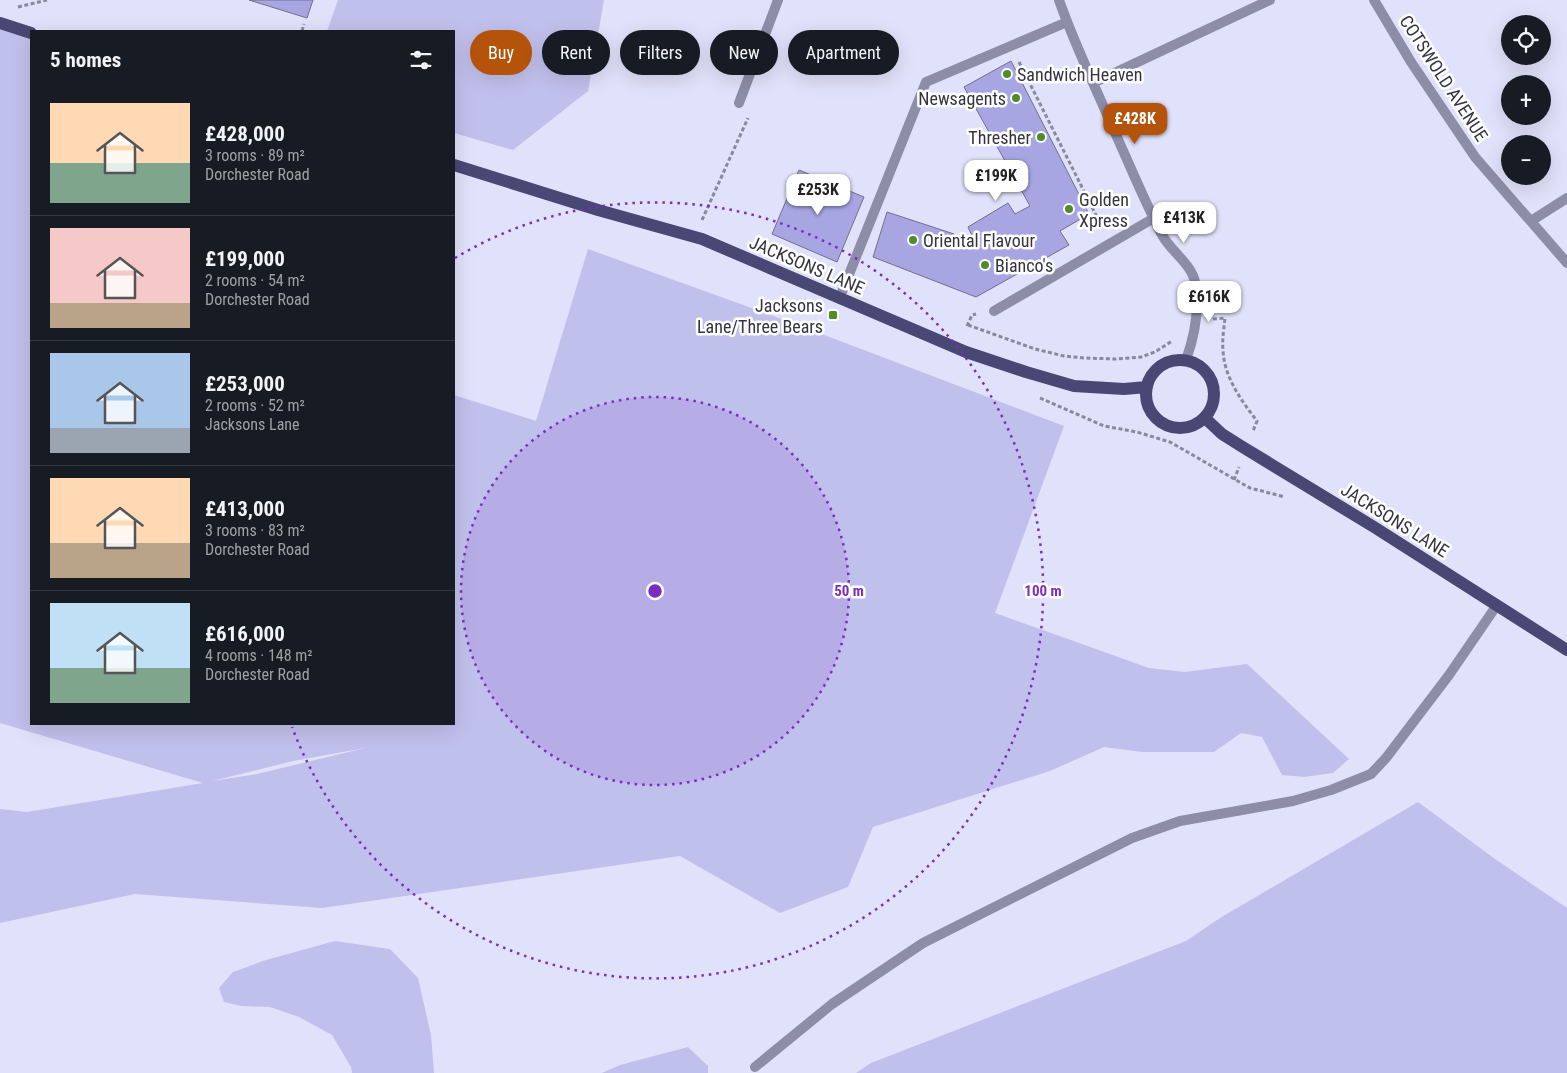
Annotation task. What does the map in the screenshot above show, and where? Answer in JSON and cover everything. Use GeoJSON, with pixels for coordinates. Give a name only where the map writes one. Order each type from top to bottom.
{"type":"FeatureCollection","features":[{"type":"Feature","properties":{"kind":"main road"},"geometry":{"type":"LineString","coordinates":[[0,24],[30,33]]}},
{"type":"Feature","properties":{"kind":"main road","name":"JACKSONS LANE"},"geometry":{"type":"LineString","coordinates":[[455,165],[598,210],[695,237],[966,352],[1074,386],[1124,389],[1147,387]]}},
{"type":"Feature","properties":{"kind":"main road"},"geometry":{"type":"LineString","coordinates":[[1186,360],[1201,367],[1212,380],[1214,404],[1205,418],[1190,427],[1173,428],[1164,425],[1151,413],[1146,396],[1147,387],[1150,377],[1157,369],[1171,362],[1186,360]]}},
{"type":"Feature","properties":{"kind":"main road","name":"JACKSONS LANE"},"geometry":{"type":"LineString","coordinates":[[1205,418],[1222,434],[1374,527],[1567,650]]}},
{"type":"Feature","properties":{"kind":"street"},"geometry":{"type":"LineString","coordinates":[[739,103],[778,0]]}},
{"type":"Feature","properties":{"kind":"street"},"geometry":{"type":"LineString","coordinates":[[1060,0],[1067,22],[1093,83],[1162,235],[1195,281],[1198,313],[1194,338],[1186,360]]}},
{"type":"Feature","properties":{"kind":"street"},"geometry":{"type":"LineString","coordinates":[[1093,83],[1270,0]]}},
{"type":"Feature","properties":{"kind":"street","name":"COTSWOLD AVENUE"},"geometry":{"type":"LineString","coordinates":[[1374,0],[1411,62],[1475,157],[1567,263]]}},
{"type":"Feature","properties":{"kind":"street"},"geometry":{"type":"LineString","coordinates":[[840,297],[926,82],[1067,22]]}},
{"type":"Feature","properties":{"kind":"street"},"geometry":{"type":"LineString","coordinates":[[1531,222],[1567,198]]}},
{"type":"Feature","properties":{"kind":"street"},"geometry":{"type":"LineString","coordinates":[[994,311],[1154,218]]}},
{"type":"Feature","properties":{"kind":"street"},"geometry":{"type":"LineString","coordinates":[[755,1067],[832,1004],[923,943],[1132,838],[1180,821],[1302,798],[1338,788],[1371,774],[1386,758],[1444,682],[1497,605]]}},
{"type":"Feature","properties":{"kind":"path"},"geometry":{"type":"LineString","coordinates":[[17,7],[47,0]]}},
{"type":"Feature","properties":{"kind":"path"},"geometry":{"type":"LineString","coordinates":[[302,30],[304,24]]}},
{"type":"Feature","properties":{"kind":"path"},"geometry":{"type":"LineString","coordinates":[[1011,46],[1110,243]]}},
{"type":"Feature","properties":{"kind":"path"},"geometry":{"type":"LineString","coordinates":[[695,237],[750,114],[739,103]]}},
{"type":"Feature","properties":{"kind":"path"},"geometry":{"type":"LineString","coordinates":[[1225,318],[1223,351],[1228,374],[1241,399],[1257,421]]}},
{"type":"Feature","properties":{"kind":"path"},"geometry":{"type":"LineString","coordinates":[[968,325],[1035,349],[1064,356],[1116,359],[1141,357],[1156,352],[1173,340],[1176,334]]}},
{"type":"Feature","properties":{"kind":"path"},"geometry":{"type":"LineString","coordinates":[[1104,426],[1137,432],[1170,442],[1250,488],[1287,498]]}},
{"type":"Feature","properties":{"kind":"shaded area"},"geometry":{"type":"Polygon","coordinates":[[[338,0],[604,0],[599,30],[542,30],[542,75],[591,75],[588,91],[513,150],[455,133],[455,30],[327,30],[338,0]]]}},
{"type":"Feature","properties":{"kind":"shaded area"},"geometry":{"type":"Polygon","coordinates":[[[0,23],[30,33],[30,725],[455,725],[455,395],[536,421],[588,249],[790,322],[1064,426],[995,613],[1149,668],[1185,672],[1247,664],[1349,759],[1333,773],[1304,777],[1282,775],[1262,737],[1241,733],[1214,752],[1142,752],[1104,747],[1050,771],[873,827],[848,887],[780,913],[680,856],[322,908],[135,894],[0,923],[0,809],[27,812],[203,783],[0,723],[0,23]],[[365,748],[293,761],[212,781],[257,774],[365,748]]]}},
{"type":"Feature","properties":{"kind":"shaded area"},"geometry":{"type":"Polygon","coordinates":[[[1418,802],[1495,859],[1567,908],[1567,1073],[856,1073],[871,1063],[1186,941],[1220,918],[1418,802]]]}},
{"type":"Feature","properties":{"kind":"shaded area"},"geometry":{"type":"Polygon","coordinates":[[[335,941],[390,949],[418,978],[431,1035],[434,1073],[352,1073],[351,1067],[332,1035],[299,1017],[270,1007],[241,1006],[224,1002],[219,988],[233,972],[266,960],[335,941]]]}},
{"type":"Feature","properties":{"kind":"shaded area"},"geometry":{"type":"Polygon","coordinates":[[[688,1047],[708,1066],[708,1073],[602,1073],[620,1065],[688,1047]]]}},
{"type":"Feature","properties":{"kind":"building"},"geometry":{"type":"Polygon","coordinates":[[[249,0],[313,0],[307,18],[249,0]]]}},
{"type":"Feature","properties":{"kind":"building"},"geometry":{"type":"Polygon","coordinates":[[[1011,61],[1089,214],[1060,231],[1069,245],[976,297],[873,257],[887,212],[954,234],[952,246],[973,238],[968,227],[1008,203],[1015,214],[1030,206],[964,87],[1011,61]]]}},
{"type":"Feature","properties":{"kind":"building"},"geometry":{"type":"Polygon","coordinates":[[[799,170],[864,197],[837,262],[772,234],[799,170]]]}},
{"type":"Feature","properties":{"kind":"place","name":"Sandwich Heaven"},"geometry":{"type":"Point","coordinates":[1007,74]}},
{"type":"Feature","properties":{"kind":"place","name":"Newsagents"},"geometry":{"type":"Point","coordinates":[1016,98]}},
{"type":"Feature","properties":{"kind":"place","name":"Thresher"},"geometry":{"type":"Point","coordinates":[1041,137]}},
{"type":"Feature","properties":{"kind":"place","name":"Golden Xpress"},"geometry":{"type":"Point","coordinates":[1069,209]}},
{"type":"Feature","properties":{"kind":"place","name":"Oriental Flavour"},"geometry":{"type":"Point","coordinates":[913,240]}},
{"type":"Feature","properties":{"kind":"place","name":"Bianco's"},"geometry":{"type":"Point","coordinates":[985,265]}},
{"type":"Feature","properties":{"kind":"place","name":"Jacksons Lane/Three Bears"},"geometry":{"type":"Point","coordinates":[833,315]}}]}
